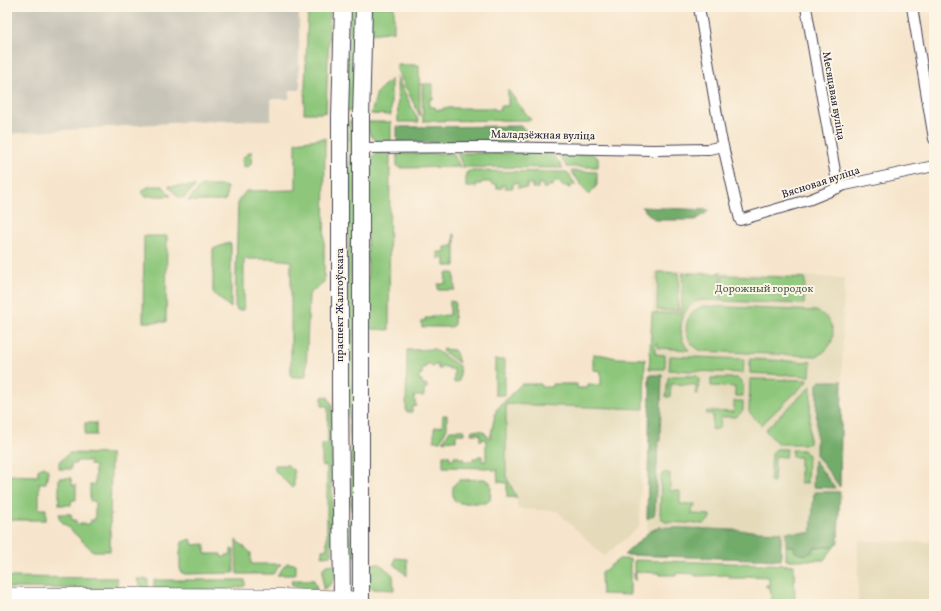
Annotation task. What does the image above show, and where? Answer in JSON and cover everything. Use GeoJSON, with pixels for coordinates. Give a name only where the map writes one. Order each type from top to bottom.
{"type":"FeatureCollection","features":[{"type":"Feature","properties":{"kind":"main road","name":"праспект Жалтоўскага"},"geometry":{"type":"LineString","coordinates":[[342,601],[340,117],[343,7]]}},
{"type":"Feature","properties":{"kind":"main road","name":"праспект Жалтоўскага"},"geometry":{"type":"LineString","coordinates":[[361,602],[361,148],[364,7]]}},
{"type":"Feature","properties":{"kind":"main road"},"geometry":{"type":"LineString","coordinates":[[341,500],[344,511],[349,516],[355,516],[361,511]]}},
{"type":"Feature","properties":{"kind":"street"},"geometry":{"type":"LineString","coordinates":[[699,7],[723,146]]}},
{"type":"Feature","properties":{"kind":"street","name":"Месяцавая вуліца"},"geometry":{"type":"LineString","coordinates":[[806,7],[838,188]]}},
{"type":"Feature","properties":{"kind":"street"},"geometry":{"type":"LineString","coordinates":[[912,7],[934,139]]}},
{"type":"Feature","properties":{"kind":"street","name":"Маладзёжная вуліца"},"geometry":{"type":"LineString","coordinates":[[361,148],[483,147],[662,150],[709,149],[723,146]]}},
{"type":"Feature","properties":{"kind":"street","name":"Вясновая вуліца"},"geometry":{"type":"LineString","coordinates":[[723,146],[740,220],[870,179],[934,166]]}},
{"type":"Feature","properties":{"kind":"street"},"geometry":{"type":"LineString","coordinates":[[7,595],[361,602]]}},
{"type":"Feature","properties":{"kind":"shaded area"},"geometry":{"type":"Polygon","coordinates":[[[7,7],[299,7],[300,90],[290,90],[289,99],[271,99],[271,120],[198,121],[7,134],[7,7]]]}},
{"type":"Feature","properties":{"kind":"shaded area"},"geometry":{"type":"Polygon","coordinates":[[[681,270],[844,278],[838,542],[834,547],[651,541],[647,538],[649,386],[654,271],[681,270]]]}},
{"type":"Feature","properties":{"kind":"shaded area"},"geometry":{"type":"Polygon","coordinates":[[[506,404],[644,409],[639,527],[604,556],[557,511],[517,509],[517,498],[506,476],[506,404]]]}},
{"type":"Feature","properties":{"kind":"shaded area"},"geometry":{"type":"Polygon","coordinates":[[[858,541],[934,542],[934,604],[858,604],[858,541]]]}},
{"type":"Feature","properties":{"kind":"green space"},"geometry":{"type":"Polygon","coordinates":[[[308,7],[330,7],[326,112],[321,113],[304,113],[308,7]]]}},
{"type":"Feature","properties":{"kind":"green space"},"geometry":{"type":"Polygon","coordinates":[[[348,7],[358,7],[355,111],[346,111],[348,7]]]}},
{"type":"Feature","properties":{"kind":"green space"},"geometry":{"type":"Polygon","coordinates":[[[371,7],[394,7],[394,31],[370,34],[371,7]]]}},
{"type":"Feature","properties":{"kind":"green space"},"geometry":{"type":"Polygon","coordinates":[[[397,65],[419,65],[420,116],[397,70],[397,65]]]}},
{"type":"Feature","properties":{"kind":"green space"},"geometry":{"type":"Polygon","coordinates":[[[397,77],[419,122],[398,122],[397,77]]]}},
{"type":"Feature","properties":{"kind":"green space"},"geometry":{"type":"Polygon","coordinates":[[[391,79],[391,115],[371,114],[377,92],[391,79]]]}},
{"type":"Feature","properties":{"kind":"green space"},"geometry":{"type":"Polygon","coordinates":[[[422,84],[433,84],[433,99],[430,99],[429,107],[435,107],[436,110],[443,110],[443,108],[494,108],[494,110],[500,110],[500,106],[508,106],[508,90],[531,120],[423,121],[422,84]]]}},
{"type":"Feature","properties":{"kind":"green space"},"geometry":{"type":"Polygon","coordinates":[[[349,121],[358,121],[354,512],[351,509],[351,445],[347,398],[349,121]]]}},
{"type":"Feature","properties":{"kind":"green space"},"geometry":{"type":"Polygon","coordinates":[[[366,122],[391,122],[391,142],[377,142],[372,137],[366,122]]]}},
{"type":"Feature","properties":{"kind":"green space"},"geometry":{"type":"Polygon","coordinates":[[[520,126],[531,134],[526,141],[397,143],[397,127],[520,126]]]}},
{"type":"Feature","properties":{"kind":"green space"},"geometry":{"type":"Polygon","coordinates":[[[325,138],[324,282],[309,294],[305,377],[291,377],[291,261],[273,259],[244,259],[244,305],[243,310],[237,310],[235,306],[238,201],[246,191],[296,190],[296,142],[325,138]]]}},
{"type":"Feature","properties":{"kind":"green space"},"geometry":{"type":"Polygon","coordinates":[[[249,152],[252,152],[251,164],[248,167],[243,166],[242,159],[249,152]]]}},
{"type":"Feature","properties":{"kind":"green space"},"geometry":{"type":"Polygon","coordinates":[[[376,153],[390,153],[389,330],[372,329],[368,327],[367,166],[370,159],[376,153]]]}},
{"type":"Feature","properties":{"kind":"green space"},"geometry":{"type":"Polygon","coordinates":[[[453,153],[460,167],[401,168],[397,166],[397,154],[453,153]]]}},
{"type":"Feature","properties":{"kind":"green space"},"geometry":{"type":"Polygon","coordinates":[[[457,153],[552,153],[563,168],[463,167],[457,153]]]}},
{"type":"Feature","properties":{"kind":"green space"},"geometry":{"type":"Polygon","coordinates":[[[558,154],[592,154],[598,158],[598,167],[567,167],[558,154]]]}},
{"type":"Feature","properties":{"kind":"green space"},"geometry":{"type":"Polygon","coordinates":[[[469,171],[567,172],[576,185],[571,185],[571,188],[568,188],[568,186],[562,186],[561,183],[554,182],[553,186],[547,186],[547,188],[543,188],[543,184],[538,184],[538,188],[532,188],[532,184],[527,184],[527,188],[518,188],[518,183],[513,183],[513,188],[505,188],[505,185],[502,185],[502,188],[497,188],[497,185],[491,184],[491,182],[482,182],[481,184],[476,184],[476,187],[466,187],[466,173],[469,171]]]}},
{"type":"Feature","properties":{"kind":"green space"},"geometry":{"type":"Polygon","coordinates":[[[571,171],[597,172],[597,185],[589,195],[571,171]]]}},
{"type":"Feature","properties":{"kind":"green space"},"geometry":{"type":"Polygon","coordinates":[[[150,186],[163,186],[171,196],[145,196],[141,191],[150,186]]]}},
{"type":"Feature","properties":{"kind":"green space"},"geometry":{"type":"Polygon","coordinates":[[[168,186],[196,186],[185,197],[179,198],[168,186]]]}},
{"type":"Feature","properties":{"kind":"green space"},"geometry":{"type":"Polygon","coordinates":[[[201,186],[227,187],[226,199],[224,201],[188,201],[201,186]]]}},
{"type":"Feature","properties":{"kind":"green space"},"geometry":{"type":"Polygon","coordinates":[[[641,207],[709,210],[695,220],[655,220],[641,207]]]}},
{"type":"Feature","properties":{"kind":"green space"},"geometry":{"type":"Polygon","coordinates":[[[454,234],[455,266],[445,266],[445,258],[438,258],[438,252],[445,252],[445,247],[453,246],[454,234]]]}},
{"type":"Feature","properties":{"kind":"green space"},"geometry":{"type":"Polygon","coordinates":[[[144,236],[167,236],[166,322],[143,322],[144,236]]]}},
{"type":"Feature","properties":{"kind":"green space"},"geometry":{"type":"Polygon","coordinates":[[[228,243],[231,244],[231,308],[213,293],[213,249],[228,243]]]}},
{"type":"Feature","properties":{"kind":"green space"},"geometry":{"type":"Polygon","coordinates":[[[658,272],[679,273],[678,311],[657,310],[658,272]]]}},
{"type":"Feature","properties":{"kind":"green space"},"geometry":{"type":"Polygon","coordinates":[[[718,272],[721,272],[721,301],[698,301],[690,306],[685,312],[681,325],[681,332],[682,339],[689,350],[658,348],[658,344],[655,344],[655,354],[665,355],[665,369],[649,369],[652,313],[681,313],[683,273],[718,274],[718,272]]]}},
{"type":"Feature","properties":{"kind":"green space"},"geometry":{"type":"Polygon","coordinates":[[[446,273],[454,273],[455,290],[438,290],[438,284],[445,284],[446,273]]]}},
{"type":"Feature","properties":{"kind":"green space","name":"Дорожный городок"},"geometry":{"type":"Polygon","coordinates":[[[723,275],[805,278],[804,304],[722,301],[723,275]]]}},
{"type":"Feature","properties":{"kind":"green space"},"geometry":{"type":"Polygon","coordinates":[[[450,301],[455,302],[454,324],[452,327],[422,327],[421,321],[425,321],[425,318],[450,315],[450,301]]]}},
{"type":"Feature","properties":{"kind":"green space"},"geometry":{"type":"Polygon","coordinates":[[[703,306],[816,311],[829,320],[833,333],[832,340],[824,352],[817,356],[701,351],[690,341],[686,328],[687,321],[691,315],[703,306]]]}},
{"type":"Feature","properties":{"kind":"green space"},"geometry":{"type":"Polygon","coordinates":[[[434,349],[459,366],[459,381],[454,383],[454,369],[441,367],[441,369],[438,369],[438,365],[434,365],[432,367],[431,364],[426,364],[426,367],[422,368],[422,374],[419,375],[419,380],[422,380],[422,385],[427,385],[427,388],[424,389],[424,396],[414,396],[416,406],[412,407],[412,412],[406,412],[407,350],[434,349]]]}},
{"type":"Feature","properties":{"kind":"green space"},"geometry":{"type":"Polygon","coordinates":[[[443,349],[454,350],[459,363],[442,351],[443,349]]]}},
{"type":"Feature","properties":{"kind":"green space"},"geometry":{"type":"Polygon","coordinates":[[[593,354],[617,358],[645,359],[644,409],[506,404],[506,476],[517,498],[507,497],[507,483],[498,482],[497,470],[492,470],[490,468],[443,467],[443,455],[449,455],[450,459],[454,459],[454,456],[458,456],[458,458],[463,458],[463,461],[473,461],[473,458],[482,456],[482,461],[486,461],[486,440],[482,439],[482,441],[480,441],[480,434],[471,434],[472,430],[483,431],[490,439],[496,410],[521,384],[541,384],[541,387],[552,387],[552,384],[577,384],[577,388],[588,388],[588,384],[601,385],[601,371],[593,370],[593,354]]]}},
{"type":"Feature","properties":{"kind":"green space"},"geometry":{"type":"Polygon","coordinates":[[[670,356],[744,359],[743,373],[669,370],[670,356]]]}},
{"type":"Feature","properties":{"kind":"green space"},"geometry":{"type":"Polygon","coordinates":[[[750,359],[811,362],[810,376],[750,373],[750,359]]]}},
{"type":"Feature","properties":{"kind":"green space"},"geometry":{"type":"Polygon","coordinates":[[[495,360],[505,360],[505,395],[495,395],[495,360]]]}},
{"type":"Feature","properties":{"kind":"green space"},"geometry":{"type":"Polygon","coordinates":[[[649,375],[662,375],[660,441],[658,441],[655,511],[654,515],[647,519],[650,389],[649,375]]]}},
{"type":"Feature","properties":{"kind":"green space"},"geometry":{"type":"Polygon","coordinates":[[[671,376],[697,376],[699,378],[698,394],[696,394],[696,385],[671,384],[670,397],[666,397],[668,378],[671,376]]]}},
{"type":"Feature","properties":{"kind":"green space"},"geometry":{"type":"Polygon","coordinates":[[[711,378],[737,378],[743,384],[743,396],[735,396],[735,387],[711,386],[711,378]]]}},
{"type":"Feature","properties":{"kind":"green space"},"geometry":{"type":"Polygon","coordinates":[[[750,379],[809,380],[761,425],[749,412],[750,379]]]}},
{"type":"Feature","properties":{"kind":"green space"},"geometry":{"type":"Polygon","coordinates":[[[820,381],[842,381],[840,487],[816,455],[817,384],[820,381]]]}},
{"type":"Feature","properties":{"kind":"green space"},"geometry":{"type":"Polygon","coordinates":[[[811,386],[809,444],[778,444],[765,430],[811,386]]]}},
{"type":"Feature","properties":{"kind":"green space"},"geometry":{"type":"Polygon","coordinates":[[[322,397],[328,397],[332,405],[332,555],[322,556],[322,550],[327,549],[327,466],[322,466],[322,444],[328,444],[328,406],[322,406],[322,397]]]}},
{"type":"Feature","properties":{"kind":"green space"},"geometry":{"type":"Polygon","coordinates":[[[734,401],[743,401],[743,411],[736,417],[721,417],[720,427],[712,430],[713,414],[706,414],[707,411],[734,412],[734,401]]]}},
{"type":"Feature","properties":{"kind":"green space"},"geometry":{"type":"Polygon","coordinates":[[[443,415],[447,415],[447,428],[440,441],[434,441],[434,429],[435,427],[442,426],[443,415]]]}},
{"type":"Feature","properties":{"kind":"green space"},"geometry":{"type":"Polygon","coordinates":[[[85,423],[96,423],[96,435],[85,435],[85,423]]]}},
{"type":"Feature","properties":{"kind":"green space"},"geometry":{"type":"Polygon","coordinates":[[[450,430],[464,430],[464,434],[456,434],[456,441],[443,441],[450,430]]]}},
{"type":"Feature","properties":{"kind":"green space"},"geometry":{"type":"Polygon","coordinates":[[[776,449],[787,449],[786,457],[775,456],[774,482],[770,481],[772,454],[776,449]]]}},
{"type":"Feature","properties":{"kind":"green space"},"geometry":{"type":"Polygon","coordinates":[[[792,450],[803,450],[808,455],[807,484],[800,483],[800,457],[792,457],[792,450]]]}},
{"type":"Feature","properties":{"kind":"green space"},"geometry":{"type":"Polygon","coordinates":[[[69,453],[111,454],[110,551],[93,551],[59,519],[59,514],[71,514],[72,520],[76,520],[76,524],[90,524],[91,520],[95,520],[95,501],[90,501],[90,485],[95,484],[95,466],[90,465],[90,461],[76,461],[76,464],[71,464],[71,469],[59,469],[59,462],[69,453]]]}},
{"type":"Feature","properties":{"kind":"green space"},"geometry":{"type":"Polygon","coordinates":[[[814,460],[835,488],[813,487],[814,460]]]}},
{"type":"Feature","properties":{"kind":"green space"},"geometry":{"type":"Polygon","coordinates":[[[275,465],[288,465],[294,471],[294,486],[292,488],[275,471],[275,465]]]}},
{"type":"Feature","properties":{"kind":"green space"},"geometry":{"type":"Polygon","coordinates":[[[43,466],[46,467],[48,471],[46,483],[39,483],[39,509],[46,509],[46,520],[7,520],[7,475],[38,476],[38,470],[43,466]]]}},
{"type":"Feature","properties":{"kind":"green space"},"geometry":{"type":"Polygon","coordinates":[[[663,473],[670,473],[670,491],[680,491],[680,504],[695,504],[692,514],[710,515],[708,521],[704,524],[665,522],[662,519],[660,515],[661,476],[663,473]]]}},
{"type":"Feature","properties":{"kind":"green space"},"geometry":{"type":"Polygon","coordinates":[[[59,478],[71,478],[72,485],[76,485],[76,500],[72,500],[71,505],[59,505],[59,478]]]}},
{"type":"Feature","properties":{"kind":"green space"},"geometry":{"type":"Polygon","coordinates":[[[484,479],[490,482],[491,487],[490,500],[486,503],[460,503],[454,500],[453,488],[457,482],[460,480],[484,479]]]}},
{"type":"Feature","properties":{"kind":"green space"},"geometry":{"type":"Polygon","coordinates":[[[814,492],[840,492],[838,542],[834,547],[815,547],[809,553],[801,554],[795,552],[794,546],[786,546],[786,532],[811,533],[814,492]]]}},
{"type":"Feature","properties":{"kind":"green space"},"geometry":{"type":"Polygon","coordinates":[[[349,520],[354,520],[356,556],[347,556],[349,520]]]}},
{"type":"Feature","properties":{"kind":"green space"},"geometry":{"type":"Polygon","coordinates":[[[660,527],[781,532],[781,560],[624,555],[650,531],[660,527]]]}},
{"type":"Feature","properties":{"kind":"green space"},"geometry":{"type":"Polygon","coordinates":[[[191,539],[193,545],[205,544],[205,554],[221,554],[221,557],[226,557],[226,555],[231,555],[231,549],[234,550],[234,573],[185,574],[180,572],[180,552],[182,542],[191,539]]]}},
{"type":"Feature","properties":{"kind":"green space"},"geometry":{"type":"Polygon","coordinates":[[[236,540],[251,553],[251,564],[281,564],[273,574],[237,574],[236,540]]]}},
{"type":"Feature","properties":{"kind":"green space"},"geometry":{"type":"Polygon","coordinates":[[[786,546],[794,546],[804,555],[813,552],[815,547],[834,547],[824,560],[786,560],[786,546]]]}},
{"type":"Feature","properties":{"kind":"green space"},"geometry":{"type":"Polygon","coordinates":[[[395,558],[407,559],[407,576],[394,564],[395,558]]]}},
{"type":"Feature","properties":{"kind":"green space"},"geometry":{"type":"Polygon","coordinates":[[[619,559],[630,559],[630,595],[602,594],[601,573],[619,559]]]}},
{"type":"Feature","properties":{"kind":"green space"},"geometry":{"type":"Polygon","coordinates":[[[634,560],[794,565],[795,603],[771,602],[770,587],[766,587],[766,585],[769,585],[769,577],[746,576],[745,578],[729,578],[729,575],[695,576],[695,574],[677,573],[677,575],[660,575],[660,573],[636,572],[636,580],[634,580],[634,560]]]}},
{"type":"Feature","properties":{"kind":"green space"},"geometry":{"type":"Polygon","coordinates":[[[287,563],[296,564],[295,575],[277,575],[287,563]]]}},
{"type":"Feature","properties":{"kind":"green space"},"geometry":{"type":"Polygon","coordinates":[[[365,563],[380,564],[393,575],[394,590],[373,589],[365,584],[365,563]]]}},
{"type":"Feature","properties":{"kind":"green space"},"geometry":{"type":"Polygon","coordinates":[[[336,564],[334,579],[330,585],[323,589],[323,568],[327,565],[336,564]]]}},
{"type":"Feature","properties":{"kind":"green space"},"geometry":{"type":"Polygon","coordinates":[[[7,577],[117,578],[117,589],[7,588],[7,577]]]}},
{"type":"Feature","properties":{"kind":"green space"},"geometry":{"type":"Polygon","coordinates":[[[137,579],[148,579],[148,590],[138,583],[137,579]]]}},
{"type":"Feature","properties":{"kind":"green space"},"geometry":{"type":"Polygon","coordinates":[[[154,580],[245,580],[245,586],[227,590],[154,590],[154,580]]]}},
{"type":"Feature","properties":{"kind":"green space"},"geometry":{"type":"Polygon","coordinates":[[[291,580],[314,580],[317,589],[307,589],[292,585],[291,580]]]}},
{"type":"Feature","properties":{"kind":"green space"},"geometry":{"type":"Polygon","coordinates":[[[7,600],[125,603],[126,604],[7,604],[7,600]]]}}]}
